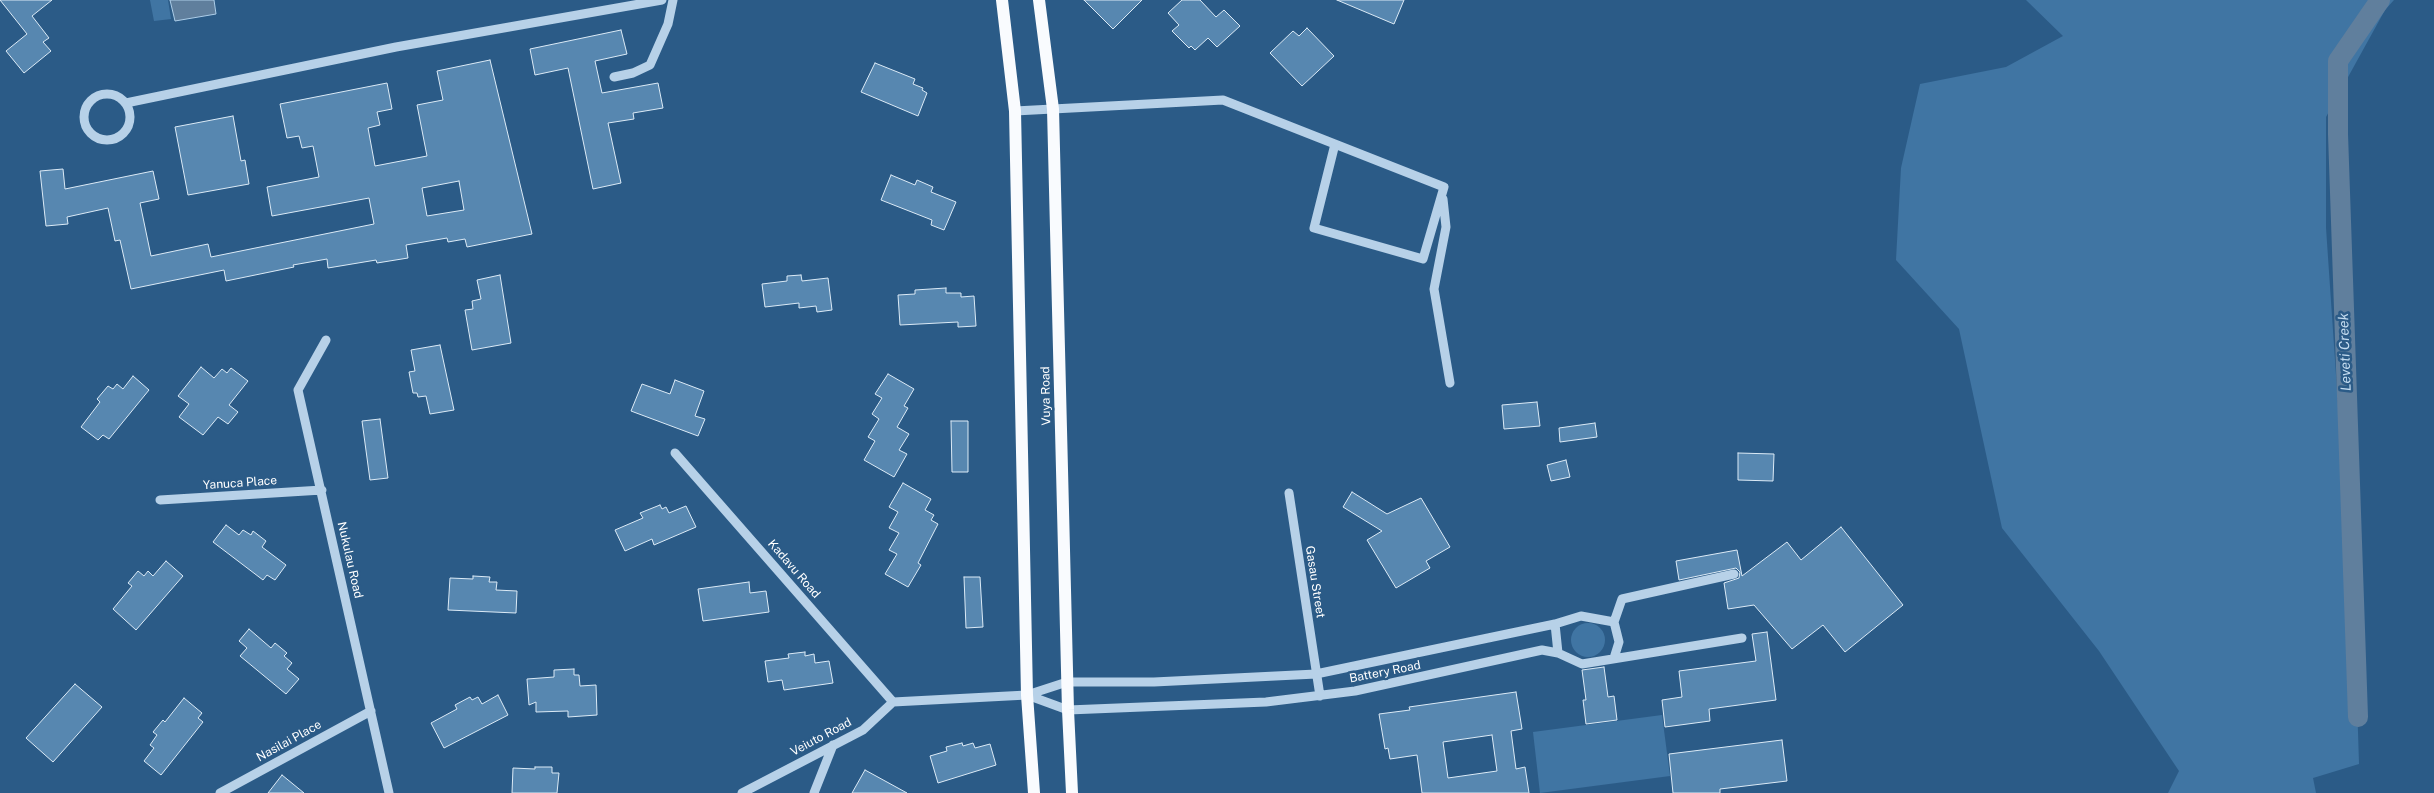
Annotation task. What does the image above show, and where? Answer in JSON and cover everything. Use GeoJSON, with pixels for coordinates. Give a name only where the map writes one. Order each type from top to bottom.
{"type":"FeatureCollection","features":[{"type":"Feature","properties":{"kind":"main road","name":"Vuya Road"},"geometry":{"type":"LineString","coordinates":[[1002,0],[1016,111],[1028,695],[1034,793]]}},
{"type":"Feature","properties":{"kind":"main road","name":"Vuya Road"},"geometry":{"type":"LineString","coordinates":[[1039,0],[1053,109],[1067,682],[1072,793]]}},
{"type":"Feature","properties":{"kind":"street"},"geometry":{"type":"LineString","coordinates":[[126,102],[131,116],[127,131],[115,140],[100,140],[88,132],[82,118],[87,104],[98,94],[114,94],[126,102],[396,47],[662,0]]}},
{"type":"Feature","properties":{"kind":"street"},"geometry":{"type":"LineString","coordinates":[[614,77],[633,73],[650,65],[668,24],[673,0]]}},
{"type":"Feature","properties":{"kind":"street"},"geometry":{"type":"LineString","coordinates":[[1016,111],[1223,100],[1335,144],[1444,187],[1423,259],[1314,228],[1335,144]]}},
{"type":"Feature","properties":{"kind":"street"},"geometry":{"type":"LineString","coordinates":[[1442,194],[1446,227],[1434,289],[1450,383]]}},
{"type":"Feature","properties":{"kind":"street","name":"Nukulau Road"},"geometry":{"type":"LineString","coordinates":[[326,340],[298,390],[389,793]]}},
{"type":"Feature","properties":{"kind":"street","name":"Kadavu Road"},"geometry":{"type":"LineString","coordinates":[[675,453],[893,702]]}},
{"type":"Feature","properties":{"kind":"street","name":"Yanuca Place"},"geometry":{"type":"LineString","coordinates":[[160,500],[322,490]]}},
{"type":"Feature","properties":{"kind":"street","name":"Gasau Street"},"geometry":{"type":"LineString","coordinates":[[1289,493],[1320,696]]}},
{"type":"Feature","properties":{"kind":"street"},"geometry":{"type":"LineString","coordinates":[[1614,658],[1620,642],[1614,622],[1622,599],[1734,574]]}},
{"type":"Feature","properties":{"kind":"street","name":"Battery Road"},"geometry":{"type":"LineString","coordinates":[[1028,695],[1067,682],[1154,682],[1316,674],[1555,624],[1581,616],[1614,622]]}},
{"type":"Feature","properties":{"kind":"street"},"geometry":{"type":"LineString","coordinates":[[1555,624],[1558,653]]}},
{"type":"Feature","properties":{"kind":"street","name":"Battery Road"},"geometry":{"type":"LineString","coordinates":[[1028,695],[1068,710],[1266,702],[1320,696],[1408,681],[1542,650],[1558,653],[1582,664],[1600,663],[1614,658],[1742,638]]}},
{"type":"Feature","properties":{"kind":"street"},"geometry":{"type":"LineString","coordinates":[[893,702],[1028,695]]}},
{"type":"Feature","properties":{"kind":"street","name":"Veiuto Road"},"geometry":{"type":"LineString","coordinates":[[742,793],[863,730],[893,702]]}},
{"type":"Feature","properties":{"kind":"street","name":"Nasilai Place"},"geometry":{"type":"LineString","coordinates":[[220,793],[371,710]]}},
{"type":"Feature","properties":{"kind":"street"},"geometry":{"type":"LineString","coordinates":[[814,793],[833,745]]}},
{"type":"Feature","properties":{"kind":"shaded area"},"geometry":{"type":"Polygon","coordinates":[[[150,0],[168,0],[171,19],[154,21],[150,0]]]}},
{"type":"Feature","properties":{"kind":"shaded area"},"geometry":{"type":"Polygon","coordinates":[[[170,0],[214,0],[216,14],[175,21],[170,0]]]}},
{"type":"Feature","properties":{"kind":"shaded area"},"geometry":{"type":"Polygon","coordinates":[[[2026,0],[2394,0],[2385,10],[2326,117],[2326,228],[2356,669],[2359,764],[2313,778],[2316,793],[2168,793],[2179,771],[2099,651],[2002,528],[1959,329],[1896,260],[1901,168],[1920,84],[2006,67],[2063,36],[2026,0]]]}},
{"type":"Feature","properties":{"kind":"shaded area"},"geometry":{"type":"Polygon","coordinates":[[[1588,623],[1600,628],[1605,640],[1600,652],[1588,657],[1576,652],[1571,640],[1576,628],[1588,623]]]}},
{"type":"Feature","properties":{"kind":"shaded area"},"geometry":{"type":"Polygon","coordinates":[[[1662,715],[1670,776],[1540,793],[1533,732],[1662,715]]]}},
{"type":"Feature","properties":{"kind":"building"},"geometry":{"type":"Polygon","coordinates":[[[0,0],[52,0],[32,16],[49,38],[43,42],[51,51],[24,73],[6,51],[27,34],[0,0]]]}},
{"type":"Feature","properties":{"kind":"building"},"geometry":{"type":"Polygon","coordinates":[[[1084,0],[1142,0],[1113,29],[1084,0]]]}},
{"type":"Feature","properties":{"kind":"building"},"geometry":{"type":"Polygon","coordinates":[[[1182,0],[1200,0],[1216,17],[1224,10],[1240,26],[1217,47],[1208,38],[1195,50],[1191,46],[1189,48],[1172,31],[1179,25],[1168,13],[1182,0]]]}},
{"type":"Feature","properties":{"kind":"building"},"geometry":{"type":"Polygon","coordinates":[[[1337,0],[1404,0],[1394,24],[1337,0]]]}},
{"type":"Feature","properties":{"kind":"building"},"geometry":{"type":"Polygon","coordinates":[[[1307,28],[1334,56],[1302,86],[1270,53],[1293,31],[1299,36],[1307,28]]]}},
{"type":"Feature","properties":{"kind":"building"},"geometry":{"type":"Polygon","coordinates":[[[621,30],[627,54],[595,61],[602,93],[658,83],[663,108],[633,113],[634,119],[608,123],[621,183],[593,189],[568,68],[535,75],[530,49],[621,30]]]}},
{"type":"Feature","properties":{"kind":"building"},"geometry":{"type":"Polygon","coordinates":[[[490,60],[532,234],[467,247],[465,239],[448,242],[447,238],[406,245],[408,258],[377,263],[376,260],[328,268],[327,259],[226,281],[224,270],[131,289],[120,240],[115,241],[108,208],[67,217],[68,224],[46,226],[40,171],[63,169],[65,189],[153,171],[159,199],[140,203],[151,256],[208,244],[211,257],[374,224],[369,198],[272,216],[267,187],[319,177],[313,146],[302,148],[299,136],[287,138],[280,104],[387,83],[392,109],[377,112],[380,125],[368,128],[375,166],[427,156],[417,105],[443,100],[437,71],[490,60]],[[459,181],[422,188],[427,216],[464,210],[459,181]]]}},
{"type":"Feature","properties":{"kind":"building"},"geometry":{"type":"Polygon","coordinates":[[[875,63],[915,79],[913,84],[923,88],[922,90],[927,93],[918,116],[861,92],[875,63]]]}},
{"type":"Feature","properties":{"kind":"building"},"geometry":{"type":"Polygon","coordinates":[[[233,116],[241,161],[245,160],[249,184],[188,195],[175,127],[233,116]]]}},
{"type":"Feature","properties":{"kind":"building"},"geometry":{"type":"Polygon","coordinates":[[[891,175],[915,185],[917,180],[933,187],[931,192],[956,202],[944,230],[931,225],[932,220],[881,200],[891,175]]]}},
{"type":"Feature","properties":{"kind":"building"},"geometry":{"type":"Polygon","coordinates":[[[500,275],[511,343],[472,350],[465,310],[473,309],[472,301],[481,299],[477,280],[500,275]]]}},
{"type":"Feature","properties":{"kind":"building"},"geometry":{"type":"Polygon","coordinates":[[[801,275],[802,281],[828,278],[832,310],[817,312],[816,306],[799,308],[799,303],[765,307],[762,284],[787,281],[787,276],[801,275]]]}},
{"type":"Feature","properties":{"kind":"building"},"geometry":{"type":"Polygon","coordinates":[[[946,288],[946,293],[961,293],[961,297],[974,296],[976,326],[958,327],[958,322],[900,325],[898,295],[915,294],[915,290],[946,288]]]}},
{"type":"Feature","properties":{"kind":"building"},"geometry":{"type":"Polygon","coordinates":[[[440,345],[454,410],[430,414],[426,396],[418,397],[417,393],[413,393],[409,372],[415,371],[411,350],[440,345]]]}},
{"type":"Feature","properties":{"kind":"building"},"geometry":{"type":"Polygon","coordinates":[[[201,367],[214,378],[222,369],[227,373],[231,368],[248,381],[229,405],[238,412],[228,424],[218,417],[203,435],[179,417],[189,404],[178,396],[201,367]]]}},
{"type":"Feature","properties":{"kind":"building"},"geometry":{"type":"Polygon","coordinates":[[[888,374],[914,389],[904,406],[908,408],[897,427],[909,434],[899,450],[907,454],[894,477],[864,460],[875,441],[868,437],[879,419],[872,414],[882,398],[875,394],[888,374]]]}},
{"type":"Feature","properties":{"kind":"building"},"geometry":{"type":"Polygon","coordinates":[[[133,376],[149,390],[109,439],[103,435],[98,440],[81,427],[100,402],[97,399],[108,386],[113,389],[117,384],[123,389],[133,376]]]}},
{"type":"Feature","properties":{"kind":"building"},"geometry":{"type":"Polygon","coordinates":[[[675,380],[704,391],[695,416],[705,419],[698,436],[631,411],[642,384],[670,394],[675,380]]]}},
{"type":"Feature","properties":{"kind":"building"},"geometry":{"type":"Polygon","coordinates":[[[1537,402],[1540,426],[1504,429],[1502,405],[1537,402]]]}},
{"type":"Feature","properties":{"kind":"building"},"geometry":{"type":"Polygon","coordinates":[[[380,419],[388,478],[370,480],[362,421],[380,419]]]}},
{"type":"Feature","properties":{"kind":"building"},"geometry":{"type":"Polygon","coordinates":[[[951,421],[968,421],[968,472],[952,472],[951,421]]]}},
{"type":"Feature","properties":{"kind":"building"},"geometry":{"type":"Polygon","coordinates":[[[1595,423],[1597,437],[1560,442],[1559,428],[1595,423]]]}},
{"type":"Feature","properties":{"kind":"building"},"geometry":{"type":"Polygon","coordinates":[[[1738,453],[1774,454],[1773,481],[1738,480],[1738,453]]]}},
{"type":"Feature","properties":{"kind":"building"},"geometry":{"type":"Polygon","coordinates":[[[1566,460],[1570,477],[1551,481],[1547,465],[1566,460]]]}},
{"type":"Feature","properties":{"kind":"building"},"geometry":{"type":"Polygon","coordinates":[[[903,483],[931,499],[925,510],[934,515],[931,520],[938,524],[918,563],[921,565],[908,587],[885,574],[897,554],[889,550],[899,533],[889,528],[898,512],[889,507],[903,483]]]}},
{"type":"Feature","properties":{"kind":"building"},"geometry":{"type":"Polygon","coordinates":[[[1352,492],[1387,514],[1421,498],[1450,547],[1426,561],[1430,568],[1396,588],[1367,540],[1382,531],[1343,507],[1352,492]]]}},
{"type":"Feature","properties":{"kind":"building"},"geometry":{"type":"Polygon","coordinates":[[[660,505],[662,509],[666,507],[669,513],[686,506],[696,527],[654,545],[652,539],[625,551],[615,530],[643,518],[640,513],[660,505]]]}},
{"type":"Feature","properties":{"kind":"building"},"geometry":{"type":"Polygon","coordinates":[[[226,525],[239,535],[243,530],[251,535],[253,531],[266,541],[262,547],[286,565],[275,580],[267,575],[263,580],[213,542],[226,525]]]}},
{"type":"Feature","properties":{"kind":"building"},"geometry":{"type":"Polygon","coordinates":[[[1841,527],[1903,605],[1845,652],[1823,625],[1792,649],[1754,605],[1728,609],[1724,583],[1739,578],[1740,572],[1736,568],[1679,580],[1676,561],[1737,550],[1742,576],[1787,542],[1801,560],[1841,527]]]}},
{"type":"Feature","properties":{"kind":"building"},"geometry":{"type":"Polygon","coordinates":[[[166,561],[183,576],[136,630],[113,609],[132,586],[128,583],[138,571],[144,576],[148,571],[153,576],[166,561]]]}},
{"type":"Feature","properties":{"kind":"building"},"geometry":{"type":"Polygon","coordinates":[[[473,576],[490,577],[489,582],[497,582],[496,590],[517,591],[516,613],[448,610],[450,578],[473,579],[473,576]]]}},
{"type":"Feature","properties":{"kind":"building"},"geometry":{"type":"Polygon","coordinates":[[[964,577],[980,577],[983,627],[966,628],[964,577]]]}},
{"type":"Feature","properties":{"kind":"building"},"geometry":{"type":"Polygon","coordinates":[[[749,582],[750,593],[766,591],[769,612],[703,621],[698,589],[749,582]]]}},
{"type":"Feature","properties":{"kind":"building"},"geometry":{"type":"Polygon","coordinates":[[[249,629],[271,648],[275,643],[287,653],[284,656],[292,663],[287,669],[299,679],[286,694],[240,656],[247,648],[239,641],[249,629]]]}},
{"type":"Feature","properties":{"kind":"building"},"geometry":{"type":"Polygon","coordinates":[[[1767,632],[1776,700],[1709,709],[1710,721],[1665,727],[1662,700],[1682,697],[1679,671],[1756,661],[1752,634],[1767,632]]]}},
{"type":"Feature","properties":{"kind":"building"},"geometry":{"type":"Polygon","coordinates":[[[805,652],[805,656],[814,654],[815,663],[829,661],[833,683],[784,690],[782,680],[768,682],[765,661],[789,658],[788,654],[805,652]]]}},
{"type":"Feature","properties":{"kind":"building"},"geometry":{"type":"Polygon","coordinates":[[[1604,667],[1608,697],[1614,696],[1617,720],[1586,724],[1583,700],[1586,700],[1582,670],[1604,667]]]}},
{"type":"Feature","properties":{"kind":"building"},"geometry":{"type":"Polygon","coordinates":[[[574,669],[574,675],[579,675],[580,686],[596,685],[597,715],[568,717],[568,711],[536,712],[536,702],[529,705],[527,679],[554,677],[554,670],[574,669]]]}},
{"type":"Feature","properties":{"kind":"building"},"geometry":{"type":"Polygon","coordinates":[[[75,684],[102,707],[53,762],[26,738],[75,684]]]}},
{"type":"Feature","properties":{"kind":"building"},"geometry":{"type":"Polygon","coordinates":[[[1516,692],[1522,729],[1511,731],[1516,769],[1525,767],[1529,793],[1422,793],[1417,755],[1390,759],[1388,748],[1385,749],[1379,714],[1410,710],[1409,707],[1516,692]],[[1492,735],[1443,742],[1448,778],[1497,771],[1492,735]]]}},
{"type":"Feature","properties":{"kind":"building"},"geometry":{"type":"Polygon","coordinates":[[[498,695],[508,715],[444,748],[431,723],[457,709],[455,705],[470,697],[472,700],[478,697],[482,704],[498,695]]]}},
{"type":"Feature","properties":{"kind":"building"},"geometry":{"type":"Polygon","coordinates":[[[184,698],[202,713],[198,718],[203,722],[161,775],[144,761],[154,748],[150,745],[157,735],[153,732],[163,720],[165,722],[184,698]]]}},
{"type":"Feature","properties":{"kind":"building"},"geometry":{"type":"Polygon","coordinates":[[[1782,740],[1787,781],[1720,789],[1720,793],[1673,793],[1669,754],[1782,740]]]}},
{"type":"Feature","properties":{"kind":"building"},"geometry":{"type":"Polygon","coordinates":[[[962,743],[963,746],[973,743],[975,748],[990,744],[996,765],[938,783],[930,756],[947,751],[946,747],[962,743]]]}},
{"type":"Feature","properties":{"kind":"building"},"geometry":{"type":"Polygon","coordinates":[[[535,767],[552,767],[552,773],[559,773],[557,793],[512,793],[513,768],[535,769],[535,767]]]}},
{"type":"Feature","properties":{"kind":"building"},"geometry":{"type":"Polygon","coordinates":[[[865,770],[907,793],[852,793],[865,770]]]}},
{"type":"Feature","properties":{"kind":"building"},"geometry":{"type":"Polygon","coordinates":[[[282,775],[304,793],[268,793],[282,775]]]}},
{"type":"Feature","properties":{"kind":"waterway","name":"Leveti Creek"},"geometry":{"type":"LineString","coordinates":[[2358,717],[2338,134],[2338,61],[2380,0]]}}]}
